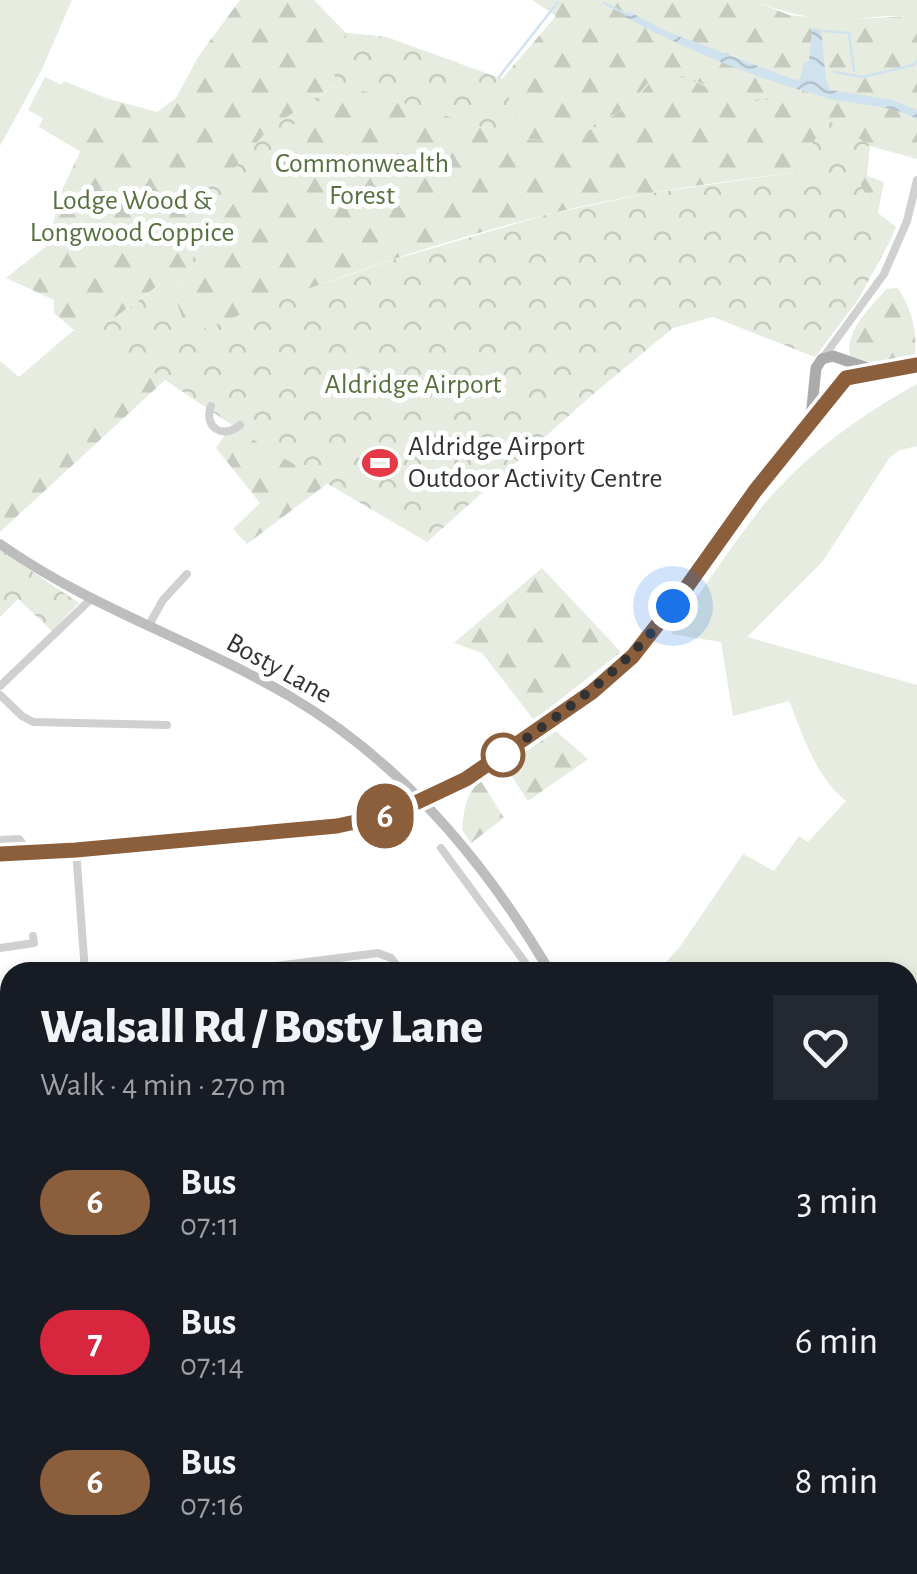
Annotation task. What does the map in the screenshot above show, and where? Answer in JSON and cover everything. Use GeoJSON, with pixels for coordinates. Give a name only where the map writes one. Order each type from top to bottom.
{"type":"FeatureCollection","features":[{"type":"Feature","properties":{"kind":"main road"},"geometry":{"type":"LineString","coordinates":[[811,421],[816,368],[822,359],[830,356],[877,370]]}},
{"type":"Feature","properties":{"kind":"main road"},"geometry":{"type":"LineString","coordinates":[[0,854],[337,826],[392,814],[493,762],[592,692],[633,656],[841,382],[846,368],[840,359]]}},
{"type":"Feature","properties":{"kind":"main road"},"geometry":{"type":"LineString","coordinates":[[817,379],[824,386],[877,370],[917,365]]}},
{"type":"Feature","properties":{"kind":"main road","name":"Bosty Lane"},"geometry":{"type":"LineString","coordinates":[[0,544],[38,571],[91,599],[290,696],[345,733],[424,800],[493,888],[543,962]]}},
{"type":"Feature","properties":{"kind":"street"},"geometry":{"type":"LineString","coordinates":[[822,359],[884,274],[907,220],[917,180]]}},
{"type":"Feature","properties":{"kind":"street"},"geometry":{"type":"LineString","coordinates":[[839,339],[840,359]]}},
{"type":"Feature","properties":{"kind":"street"},"geometry":{"type":"LineString","coordinates":[[211,406],[210,423],[220,432],[227,433],[240,425]]}},
{"type":"Feature","properties":{"kind":"street"},"geometry":{"type":"LineString","coordinates":[[149,625],[163,600],[188,574]]}},
{"type":"Feature","properties":{"kind":"street"},"geometry":{"type":"LineString","coordinates":[[0,686],[91,599]]}},
{"type":"Feature","properties":{"kind":"street"},"geometry":{"type":"LineString","coordinates":[[0,695],[33,722],[167,724]]}},
{"type":"Feature","properties":{"kind":"street"},"geometry":{"type":"LineString","coordinates":[[0,840],[19,839],[23,853]]}},
{"type":"Feature","properties":{"kind":"street"},"geometry":{"type":"LineString","coordinates":[[441,848],[452,857],[525,962]]}},
{"type":"Feature","properties":{"kind":"street"},"geometry":{"type":"LineString","coordinates":[[76,850],[84,962]]}},
{"type":"Feature","properties":{"kind":"street"},"geometry":{"type":"LineString","coordinates":[[478,899],[493,888]]}},
{"type":"Feature","properties":{"kind":"street"},"geometry":{"type":"LineString","coordinates":[[0,948],[34,943],[33,936]]}},
{"type":"Feature","properties":{"kind":"street"},"geometry":{"type":"LineString","coordinates":[[307,962],[378,953],[394,962]]}},
{"type":"Feature","properties":{"kind":"green space"},"geometry":{"type":"Polygon","coordinates":[[[0,0],[72,0],[41,71],[0,146],[0,0]]]}},
{"type":"Feature","properties":{"kind":"green space"},"geometry":{"type":"Polygon","coordinates":[[[240,0],[314,0],[346,33],[386,37],[502,79],[556,16],[532,0],[751,0],[789,15],[844,20],[908,16],[917,21],[917,159],[870,146],[867,176],[884,182],[878,213],[896,227],[889,243],[846,155],[869,145],[826,120],[819,169],[650,193],[503,226],[366,268],[189,336],[174,295],[262,162],[303,114],[327,95],[354,88],[522,138],[347,83],[337,83],[268,130],[217,188],[198,173],[193,176],[222,213],[171,293],[160,284],[109,322],[89,312],[74,330],[54,313],[54,300],[6,278],[48,245],[60,194],[106,98],[157,112],[176,98],[198,57],[240,0]]]}},
{"type":"Feature","properties":{"kind":"green space"},"geometry":{"type":"Polygon","coordinates":[[[751,0],[917,0],[917,21],[891,16],[820,19],[751,0]]]}},
{"type":"Feature","properties":{"kind":"green space","name":"Aldridge Airport"},"geometry":{"type":"Polygon","coordinates":[[[346,33],[386,37],[502,79],[523,138],[566,139],[561,142],[522,139],[354,88],[327,95],[303,115],[262,162],[174,295],[189,336],[270,302],[389,261],[549,214],[645,194],[818,169],[807,154],[825,121],[773,99],[738,103],[688,78],[656,75],[632,105],[618,113],[655,74],[688,77],[739,102],[773,98],[833,123],[870,145],[846,155],[889,243],[858,300],[815,357],[713,317],[673,328],[427,542],[263,446],[122,351],[74,330],[89,312],[109,322],[161,284],[171,292],[222,213],[192,175],[198,173],[217,188],[268,130],[336,84],[333,65],[346,33]]]}},
{"type":"Feature","properties":{"kind":"green space"},"geometry":{"type":"Polygon","coordinates":[[[45,77],[106,98],[81,152],[39,127],[43,118],[28,110],[45,77]]]}},
{"type":"Feature","properties":{"kind":"green space"},"geometry":{"type":"Polygon","coordinates":[[[898,288],[913,322],[915,358],[851,360],[850,340],[859,322],[886,289],[898,288]]]}},
{"type":"Feature","properties":{"kind":"green space"},"geometry":{"type":"Polygon","coordinates":[[[74,330],[122,351],[148,368],[0,505],[0,361],[19,377],[74,330]]]}},
{"type":"Feature","properties":{"kind":"green space"},"geometry":{"type":"Polygon","coordinates":[[[148,368],[165,380],[0,532],[0,500],[148,368]]]}},
{"type":"Feature","properties":{"kind":"green space"},"geometry":{"type":"Polygon","coordinates":[[[917,384],[917,446],[890,457],[823,561],[747,637],[917,685],[917,962],[666,962],[743,854],[774,871],[799,836],[808,842],[846,801],[818,768],[789,701],[733,716],[721,642],[671,634],[741,534],[782,484],[836,436],[917,384]]]}},
{"type":"Feature","properties":{"kind":"green space"},"geometry":{"type":"Polygon","coordinates":[[[232,425],[328,483],[247,544],[233,529],[260,503],[216,448],[232,425]]]}},
{"type":"Feature","properties":{"kind":"green space"},"geometry":{"type":"Polygon","coordinates":[[[0,550],[79,603],[52,631],[18,599],[0,617],[0,550]]]}},
{"type":"Feature","properties":{"kind":"green space"},"geometry":{"type":"Polygon","coordinates":[[[542,568],[621,652],[534,720],[482,653],[454,643],[542,568]]]}},
{"type":"Feature","properties":{"kind":"green space"},"geometry":{"type":"Polygon","coordinates":[[[556,731],[588,759],[528,801],[505,766],[556,731]]]}},
{"type":"Feature","properties":{"kind":"green space"},"geometry":{"type":"Polygon","coordinates":[[[481,781],[504,818],[471,843],[462,830],[464,816],[468,797],[481,781]]]}},
{"type":"Feature","properties":{"kind":"water"},"geometry":{"type":"Polygon","coordinates":[[[628,11],[668,32],[795,80],[800,79],[804,63],[809,61],[812,28],[821,29],[826,80],[831,90],[893,100],[917,110],[917,119],[884,107],[827,98],[749,73],[625,17],[628,11]]]}},
{"type":"Feature","properties":{"kind":"waterway"},"geometry":{"type":"LineString","coordinates":[[499,77],[558,2]]}},
{"type":"Feature","properties":{"kind":"waterway"},"geometry":{"type":"LineString","coordinates":[[604,3],[626,14]]}},
{"type":"Feature","properties":{"kind":"waterway"},"geometry":{"type":"LineString","coordinates":[[824,31],[849,33],[854,71]]}},
{"type":"Feature","properties":{"kind":"waterway"},"geometry":{"type":"LineString","coordinates":[[834,72],[863,77],[917,61]]}},
{"type":"Feature","properties":{"kind":"bus line","name":"6"},"geometry":{"type":"LineString","coordinates":[[0,854],[337,826],[392,814],[466,779],[592,692],[633,656],[836,387],[846,378],[917,365]]}},
{"type":"Feature","properties":{"kind":"place","name":"Aldridge Airport Outdoor Activity Centre"},"geometry":{"type":"Point","coordinates":[380,463]}},
{"type":"Feature","properties":{"kind":"route"},"geometry":{"type":"LineString","coordinates":[[503,755],[493,762],[616,672],[652,635],[673,606]]}},
{"type":"Feature","properties":{"kind":"park label","name":"Commonwealth Forest"},"geometry":{"type":"Point","coordinates":[362,180]}},
{"type":"Feature","properties":{"kind":"park label","name":"Lodge Wood & Longwood Coppice"},"geometry":{"type":"Point","coordinates":[132,217]}}]}
